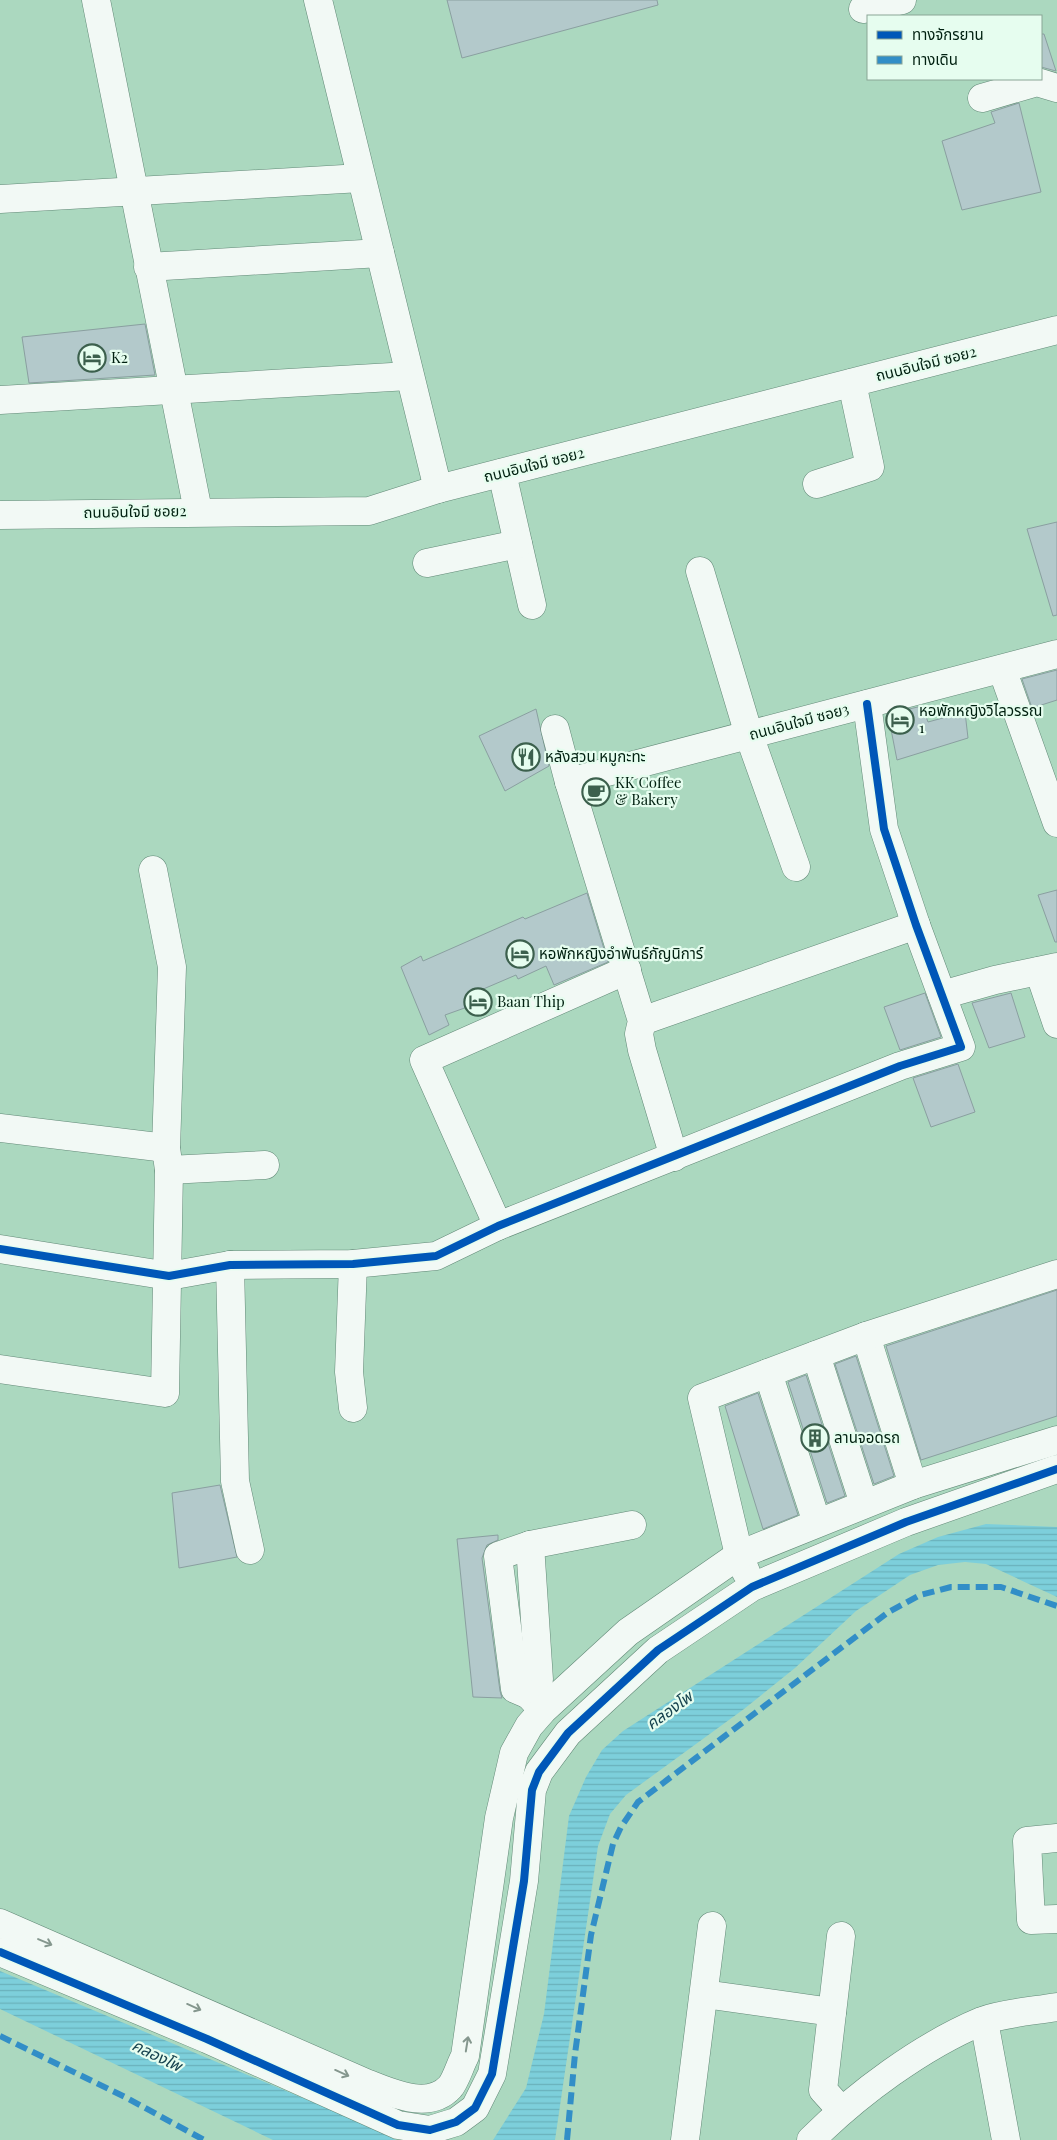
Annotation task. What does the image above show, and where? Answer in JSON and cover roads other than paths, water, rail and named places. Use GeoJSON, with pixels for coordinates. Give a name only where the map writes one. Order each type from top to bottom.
{"type":"FeatureCollection","features":[{"type":"Feature","properties":{"kind":"street"},"geometry":{"type":"LineString","coordinates":[[96,0],[198,511]]}},
{"type":"Feature","properties":{"kind":"street"},"geometry":{"type":"LineString","coordinates":[[318,0],[438,489]]}},
{"type":"Feature","properties":{"kind":"street"},"geometry":{"type":"LineString","coordinates":[[863,9],[902,0]]}},
{"type":"Feature","properties":{"kind":"street"},"geometry":{"type":"LineString","coordinates":[[982,98],[1037,82],[1057,88]]}},
{"type":"Feature","properties":{"kind":"street"},"geometry":{"type":"LineString","coordinates":[[0,199],[361,178]]}},
{"type":"Feature","properties":{"kind":"street"},"geometry":{"type":"LineString","coordinates":[[148,267],[380,253]]}},
{"type":"Feature","properties":{"kind":"street","name":"ถนนอินใจมี ซอย2"},"geometry":{"type":"LineString","coordinates":[[0,514],[369,511],[438,489],[1057,330]]}},
{"type":"Feature","properties":{"kind":"street"},"geometry":{"type":"LineString","coordinates":[[0,400],[172,388],[409,376]]}},
{"type":"Feature","properties":{"kind":"street"},"geometry":{"type":"LineString","coordinates":[[817,484],[870,467],[852,383]]}},
{"type":"Feature","properties":{"kind":"street"},"geometry":{"type":"LineString","coordinates":[[502,473],[532,606]]}},
{"type":"Feature","properties":{"kind":"street"},"geometry":{"type":"LineString","coordinates":[[427,563],[518,544]]}},
{"type":"Feature","properties":{"kind":"street"},"geometry":{"type":"LineString","coordinates":[[700,571],[749,735],[796,867]]}},
{"type":"Feature","properties":{"kind":"street","name":"ถนนอินใจมี ซอย3"},"geometry":{"type":"LineString","coordinates":[[569,782],[1057,654]]}},
{"type":"Feature","properties":{"kind":"street"},"geometry":{"type":"LineString","coordinates":[[1002,669],[1057,822]]}},
{"type":"Feature","properties":{"kind":"street"},"geometry":{"type":"LineString","coordinates":[[0,1249],[169,1276],[230,1265],[353,1264],[396,1262],[436,1256],[498,1226],[900,1066],[961,1047],[916,925],[884,829],[867,704]]}},
{"type":"Feature","properties":{"kind":"street"},"geometry":{"type":"LineString","coordinates":[[555,729],[569,782],[642,1021],[639,1034],[642,1050],[674,1157]]}},
{"type":"Feature","properties":{"kind":"street"},"geometry":{"type":"LineString","coordinates":[[0,1369],[165,1393],[169,1276],[168,1159],[172,967],[153,870]]}},
{"type":"Feature","properties":{"kind":"street"},"geometry":{"type":"LineString","coordinates":[[642,1021],[916,925]]}},
{"type":"Feature","properties":{"kind":"street"},"geometry":{"type":"LineString","coordinates":[[942,995],[995,980],[1048,969],[1057,1024]]}},
{"type":"Feature","properties":{"kind":"street"},"geometry":{"type":"LineString","coordinates":[[498,1226],[424,1060],[627,970]]}},
{"type":"Feature","properties":{"kind":"street"},"geometry":{"type":"LineString","coordinates":[[0,1128],[168,1159],[265,1165]]}},
{"type":"Feature","properties":{"kind":"street"},"geometry":{"type":"LineString","coordinates":[[353,1264],[349,1372],[353,1408]]}},
{"type":"Feature","properties":{"kind":"street"},"geometry":{"type":"LineString","coordinates":[[230,1265],[235,1481],[250,1550]]}},
{"type":"Feature","properties":{"kind":"street"},"geometry":{"type":"LineString","coordinates":[[752,1587],[739,1555],[702,1398],[866,1336],[1057,1274]]}},
{"type":"Feature","properties":{"kind":"street"},"geometry":{"type":"LineString","coordinates":[[866,1336],[913,1485]]}},
{"type":"Feature","properties":{"kind":"street"},"geometry":{"type":"LineString","coordinates":[[816,1355],[864,1504]]}},
{"type":"Feature","properties":{"kind":"street"},"geometry":{"type":"LineString","coordinates":[[768,1373],[817,1523]]}},
{"type":"Feature","properties":{"kind":"street"},"geometry":{"type":"LineString","coordinates":[[0,1923],[366,2083],[410,2098],[435,2097],[450,2087],[465,2056],[499,1818],[514,1753],[530,1726],[536,1702],[628,1632],[739,1555],[913,1485],[1057,1440]]}},
{"type":"Feature","properties":{"kind":"street"},"geometry":{"type":"LineString","coordinates":[[0,1952],[207,2039],[398,2125],[430,2130],[456,2122],[475,2108],[492,2074],[524,1881],[532,1790],[539,1772],[568,1733],[658,1650],[752,1587],[906,1522],[1057,1469]]}},
{"type":"Feature","properties":{"kind":"street"},"geometry":{"type":"LineString","coordinates":[[568,1733],[536,1702],[515,1688],[498,1556],[530,1545],[632,1525]]}},
{"type":"Feature","properties":{"kind":"street"},"geometry":{"type":"LineString","coordinates":[[1057,1838],[1027,1841],[1031,1920],[1057,1919]]}},
{"type":"Feature","properties":{"kind":"street"},"geometry":{"type":"LineString","coordinates":[[685,2140],[712,1926]]}},
{"type":"Feature","properties":{"kind":"street"},"geometry":{"type":"LineString","coordinates":[[841,1936],[823,2090],[841,2110]]}},
{"type":"Feature","properties":{"kind":"street"},"geometry":{"type":"LineString","coordinates":[[704,1994],[832,2012]]}},
{"type":"Feature","properties":{"kind":"street"},"geometry":{"type":"LineString","coordinates":[[811,2140],[841,2110],[929,2048],[984,2021],[1057,2007]]}},
{"type":"Feature","properties":{"kind":"street"},"geometry":{"type":"LineString","coordinates":[[984,2021],[1006,2140]]}},
{"type":"Feature","properties":{"kind":"water","name":"คลองโพ"},"geometry":{"type":"Polygon","coordinates":[[[986,1524],[1057,1527],[1057,1597],[986,1564],[965,1562],[938,1565],[910,1575],[856,1611],[795,1668],[744,1709],[626,1795],[610,1814],[598,1846],[555,2140],[493,2140],[526,2088],[544,2014],[569,1816],[586,1777],[602,1750],[623,1731],[899,1554],[938,1537],[986,1524]]]}},
{"type":"Feature","properties":{"kind":"water","name":"คลองโพ"},"geometry":{"type":"Polygon","coordinates":[[[0,1971],[367,2125],[396,2140],[273,2140],[0,2009],[0,1971]]]}},
{"type":"Feature","properties":{"kind":"place","name":"K2"},"geometry":{"type":"Point","coordinates":[92,358]}},
{"type":"Feature","properties":{"kind":"place","name":"หอพักหญิงวิไลวรรณ 1"},"geometry":{"type":"Point","coordinates":[900,720]}},
{"type":"Feature","properties":{"kind":"place","name":"หลังสวน หมูกะทะ"},"geometry":{"type":"Point","coordinates":[526,757]}},
{"type":"Feature","properties":{"kind":"place","name":"KK Coffee & Bakery"},"geometry":{"type":"Point","coordinates":[596,792]}},
{"type":"Feature","properties":{"kind":"place","name":"หอพักหญิงอำพันธ์กัญนิการ์"},"geometry":{"type":"Point","coordinates":[520,954]}},
{"type":"Feature","properties":{"kind":"place","name":"Baan Thip"},"geometry":{"type":"Point","coordinates":[478,1002]}},
{"type":"Feature","properties":{"kind":"place","name":"ลานจอดรถ"},"geometry":{"type":"Point","coordinates":[815,1438]}}]}
